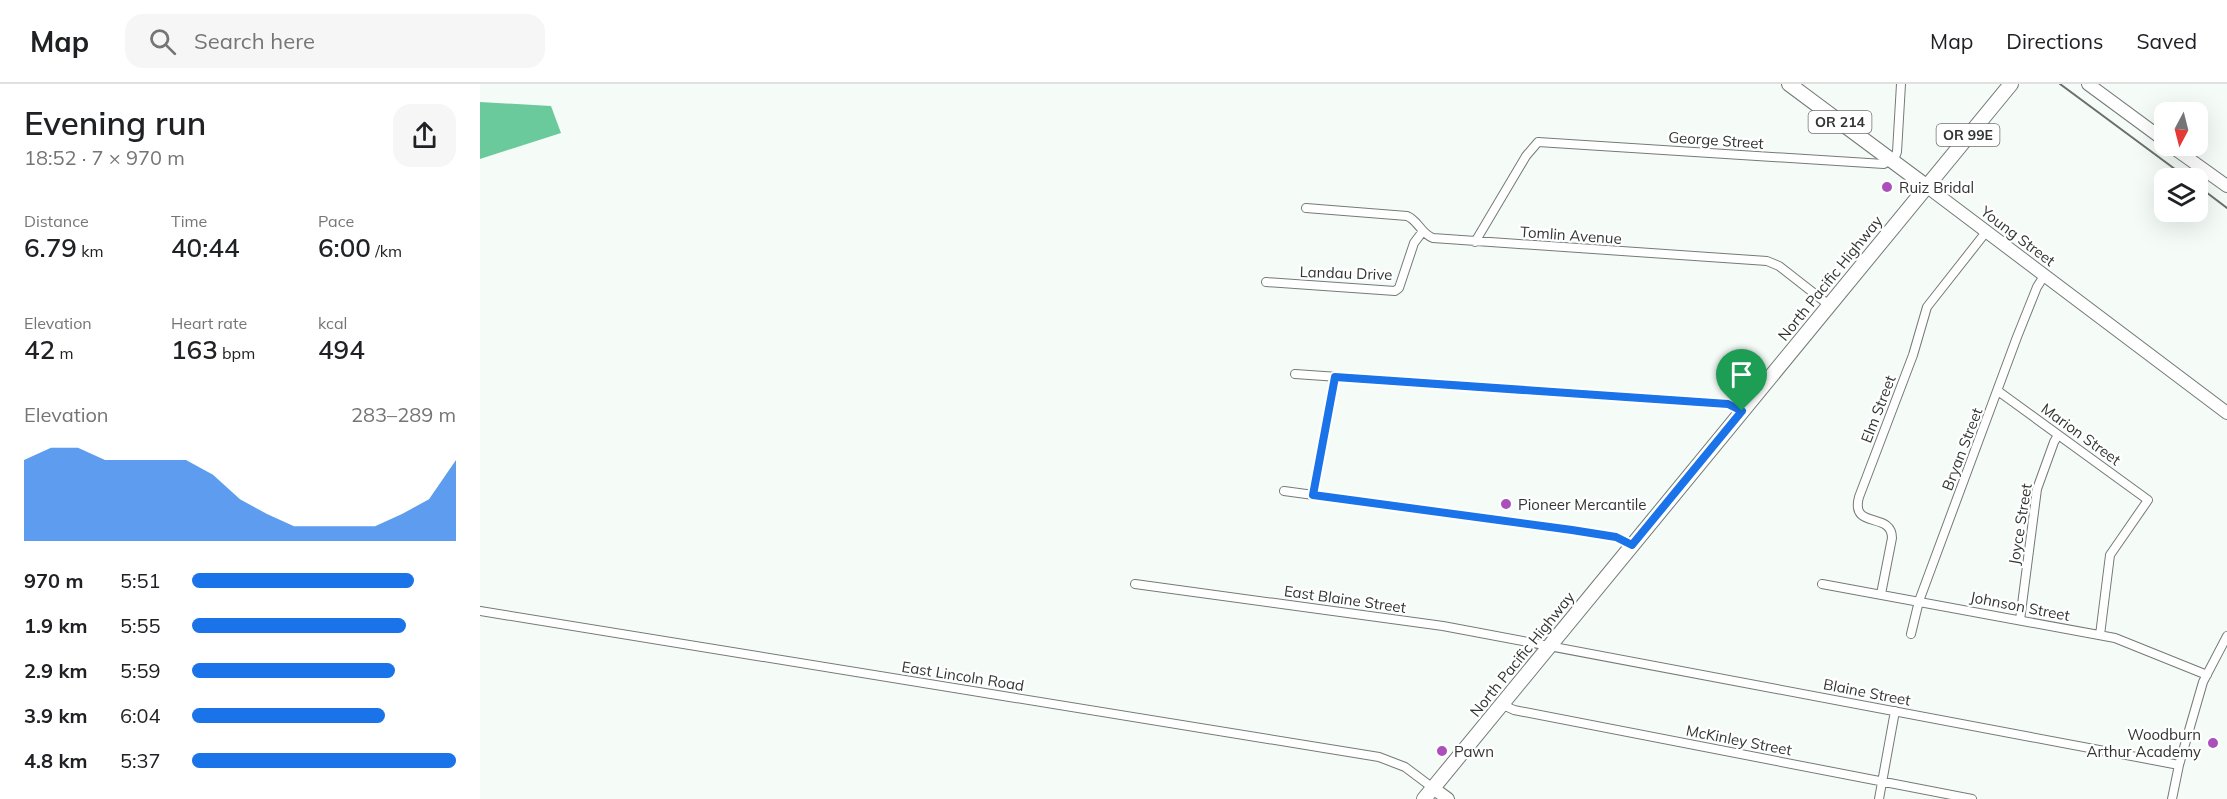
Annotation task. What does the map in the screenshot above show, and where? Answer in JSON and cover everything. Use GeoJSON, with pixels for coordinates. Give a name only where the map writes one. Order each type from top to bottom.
{"type":"FeatureCollection","features":[{"type":"Feature","properties":{"kind":"main road","name":"Young Street"},"geometry":{"type":"LineString","coordinates":[[1789,84],[2227,413]]}},
{"type":"Feature","properties":{"kind":"main road"},"geometry":{"type":"LineString","coordinates":[[2088,84],[2154,133]]}},
{"type":"Feature","properties":{"kind":"main road","name":"North Pacific Highway"},"geometry":{"type":"LineString","coordinates":[[1428,794],[1926,186],[2005,86]]}},
{"type":"Feature","properties":{"kind":"main road"},"geometry":{"type":"LineString","coordinates":[[2185,156],[2227,186]]}},
{"type":"Feature","properties":{"kind":"main road"},"geometry":{"type":"LineString","coordinates":[[1428,794],[1448,799]]}},
{"type":"Feature","properties":{"kind":"street"},"geometry":{"type":"LineString","coordinates":[[1891,160],[1897,152],[1902,84]]}},
{"type":"Feature","properties":{"kind":"street","name":"George Street"},"geometry":{"type":"LineString","coordinates":[[1475,242],[1526,156],[1538,142],[1875,164],[1884,164],[1891,160]]}},
{"type":"Feature","properties":{"kind":"street","name":"Tomlin Avenue"},"geometry":{"type":"LineString","coordinates":[[1306,208],[1403,215],[1414,219],[1423,231],[1433,238],[1767,261],[1779,266],[1829,305]]}},
{"type":"Feature","properties":{"kind":"street","name":"Landau Drive"},"geometry":{"type":"LineString","coordinates":[[1266,282],[1395,291],[1399,288],[1414,243],[1423,231]]}},
{"type":"Feature","properties":{"kind":"street","name":"Elm Street"},"geometry":{"type":"LineString","coordinates":[[1881,594],[1892,537],[1891,530],[1887,524],[1867,519],[1861,514],[1857,506],[1859,497],[1916,349],[1927,307],[1986,232]]}},
{"type":"Feature","properties":{"kind":"street","name":"Bryan Street"},"geometry":{"type":"LineString","coordinates":[[1911,634],[1919,601],[2037,286],[2044,276]]}},
{"type":"Feature","properties":{"kind":"street"},"geometry":{"type":"LineString","coordinates":[[1295,374],[1728,404],[1742,411]]}},
{"type":"Feature","properties":{"kind":"street"},"geometry":{"type":"LineString","coordinates":[[1313,495],[1335,377]]}},
{"type":"Feature","properties":{"kind":"street","name":"Marion Street"},"geometry":{"type":"LineString","coordinates":[[1998,391],[2148,500],[2110,555],[2100,635]]}},
{"type":"Feature","properties":{"kind":"street","name":"Joyce Street"},"geometry":{"type":"LineString","coordinates":[[2020,620],[2037,489],[2058,435]]}},
{"type":"Feature","properties":{"kind":"street"},"geometry":{"type":"LineString","coordinates":[[1284,491],[1572,530],[1616,537],[1632,545]]}},
{"type":"Feature","properties":{"kind":"street","name":"East Blaine Street"},"geometry":{"type":"LineString","coordinates":[[1135,584],[1443,626],[1551,645]]}},
{"type":"Feature","properties":{"kind":"street","name":"Johnson Street"},"geometry":{"type":"LineString","coordinates":[[1822,584],[2100,635],[2129,643],[2206,675]]}},
{"type":"Feature","properties":{"kind":"street","name":"East Lincoln Road"},"geometry":{"type":"LineString","coordinates":[[480,611],[1391,760],[1405,767],[1428,794]]}},
{"type":"Feature","properties":{"kind":"street"},"geometry":{"type":"LineString","coordinates":[[2172,799],[2179,765],[2206,675],[2227,636]]}},
{"type":"Feature","properties":{"kind":"street","name":"Blaine Street"},"geometry":{"type":"LineString","coordinates":[[1551,645],[2179,765]]}},
{"type":"Feature","properties":{"kind":"street","name":"McKinley Street"},"geometry":{"type":"LineString","coordinates":[[1502,704],[1514,710],[1972,799]]}},
{"type":"Feature","properties":{"kind":"street"},"geometry":{"type":"LineString","coordinates":[[1879,799],[1895,711]]}},
{"type":"Feature","properties":{"kind":"green space"},"geometry":{"type":"Polygon","coordinates":[[[480,102],[551,106],[561,133],[480,159],[480,102]]]}},
{"type":"Feature","properties":{"kind":"railway"},"geometry":{"type":"LineString","coordinates":[[2060,84],[2173,168]]}},
{"type":"Feature","properties":{"kind":"railway"},"geometry":{"type":"LineString","coordinates":[[2208,194],[2227,208]]}},
{"type":"Feature","properties":{"kind":"place","name":"Ruiz Bridal"},"geometry":{"type":"Point","coordinates":[1887,187]}},
{"type":"Feature","properties":{"kind":"place","name":"Pioneer Mercantile"},"geometry":{"type":"Point","coordinates":[1506,504]}},
{"type":"Feature","properties":{"kind":"place","name":"Woodburn Arthur Academy"},"geometry":{"type":"Point","coordinates":[2213,743]}},
{"type":"Feature","properties":{"kind":"place","name":"Pawn"},"geometry":{"type":"Point","coordinates":[1442,751]}},
{"type":"Feature","properties":{"kind":"route"},"geometry":{"type":"LineString","coordinates":[[1335,377],[1728,404],[1742,411],[1632,545],[1616,537],[1572,530],[1313,495],[1335,377]]}}]}
